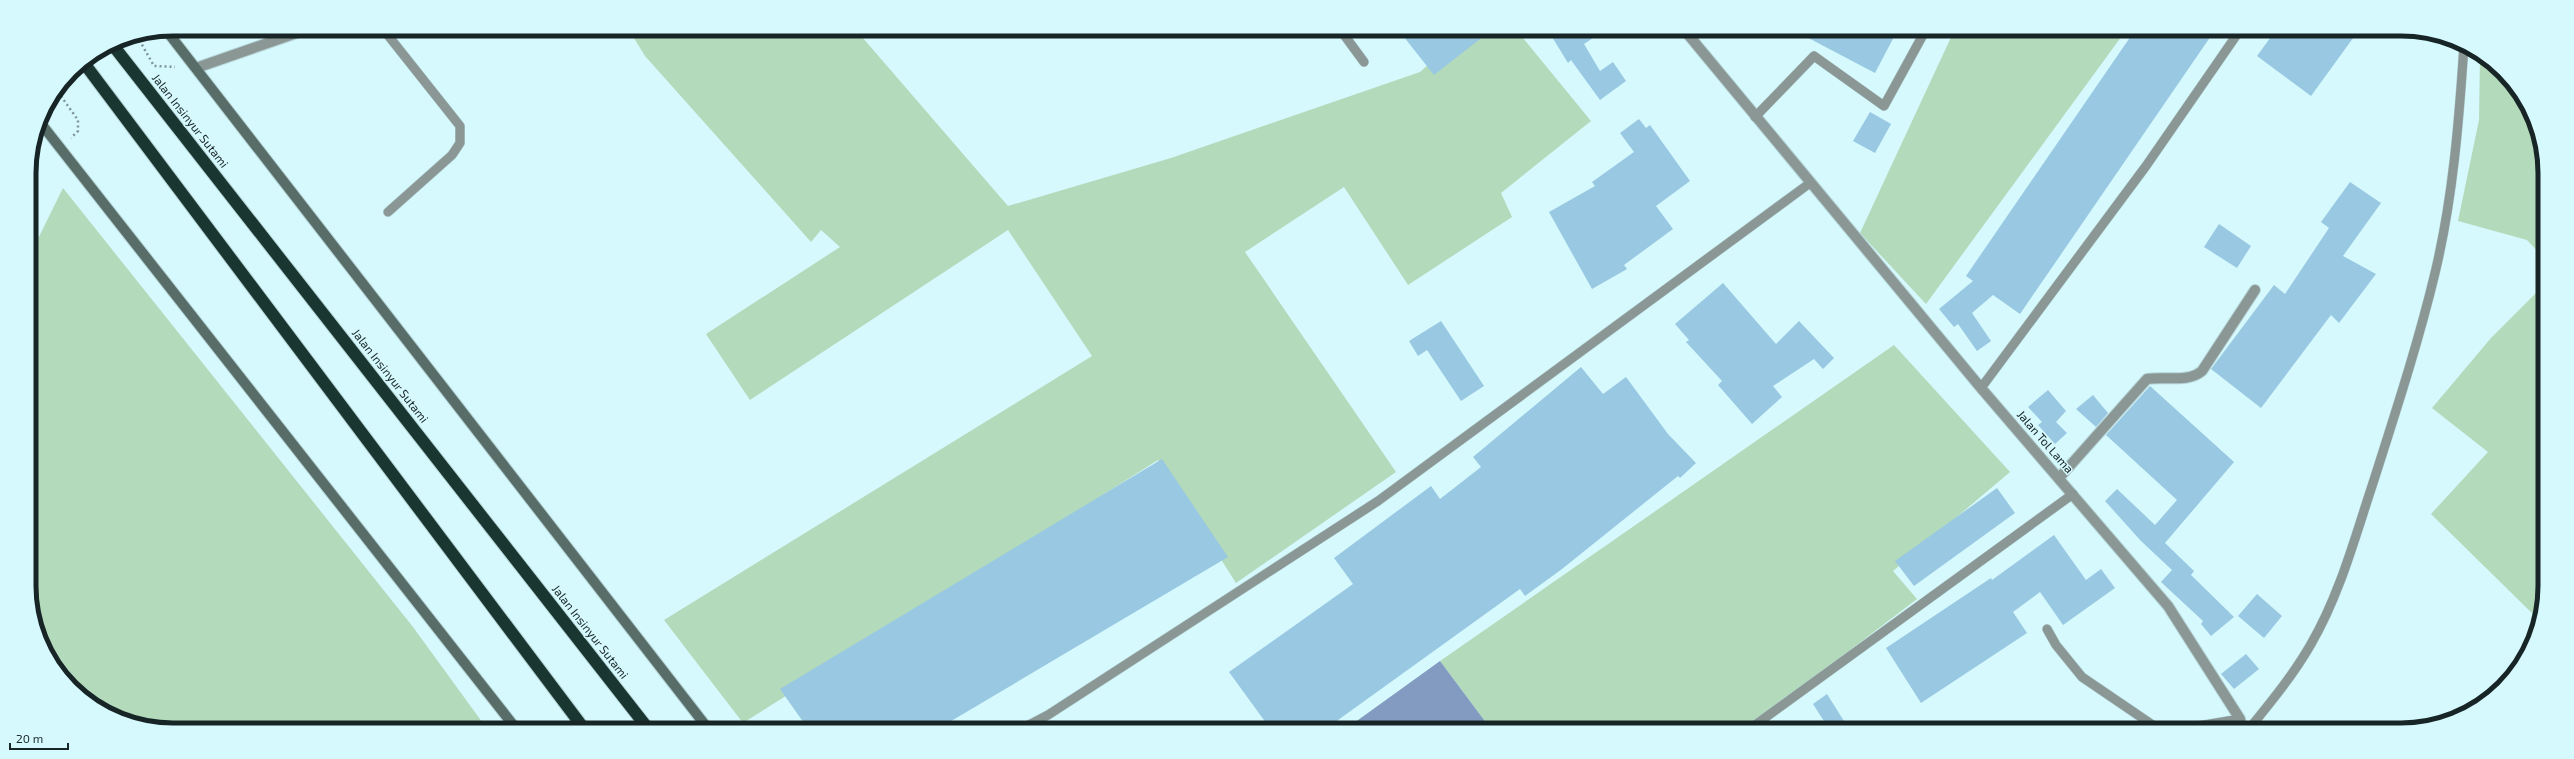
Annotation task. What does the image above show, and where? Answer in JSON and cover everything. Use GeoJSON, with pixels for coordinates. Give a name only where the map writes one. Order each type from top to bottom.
{"type":"FeatureCollection","features":[{"type":"Feature","properties":{"kind":"highway","name":"Jalan Insinyur Sutami"},"geometry":{"type":"LineString","coordinates":[[116,49],[644,723]]}},
{"type":"Feature","properties":{"kind":"highway"},"geometry":{"type":"LineString","coordinates":[[87,67],[580,723]]}},
{"type":"Feature","properties":{"kind":"street"},"geometry":{"type":"LineString","coordinates":[[171,36],[704,723]]}},
{"type":"Feature","properties":{"kind":"street"},"geometry":{"type":"LineString","coordinates":[[196,68],[288,36]]}},
{"type":"Feature","properties":{"kind":"street","name":"Jalan Tol Lama"},"geometry":{"type":"LineString","coordinates":[[1689,36],[1980,388],[2073,494],[2168,606],[2240,723]]}},
{"type":"Feature","properties":{"kind":"street"},"geometry":{"type":"LineString","coordinates":[[44,127],[512,723]]}},
{"type":"Feature","properties":{"kind":"street"},"geometry":{"type":"LineString","coordinates":[[2059,478],[2147,379],[2160,377],[2192,378],[2202,371],[2256,290]]}},
{"type":"Feature","properties":{"kind":"lane"},"geometry":{"type":"LineString","coordinates":[[388,212],[452,155],[460,143],[460,126],[389,36]]}},
{"type":"Feature","properties":{"kind":"lane"},"geometry":{"type":"LineString","coordinates":[[1345,36],[1364,62]]}},
{"type":"Feature","properties":{"kind":"lane"},"geometry":{"type":"LineString","coordinates":[[1755,116],[1814,56],[1884,106],[1922,36]]}},
{"type":"Feature","properties":{"kind":"lane"},"geometry":{"type":"LineString","coordinates":[[1980,388],[2146,166],[2236,36]]}},
{"type":"Feature","properties":{"kind":"lane"},"geometry":{"type":"LineString","coordinates":[[2254,723],[2286,682],[2312,643],[2336,591],[2400,400],[2435,273],[2447,210],[2458,132],[2464,51]]}},
{"type":"Feature","properties":{"kind":"lane"},"geometry":{"type":"LineString","coordinates":[[1033,723],[1048,715],[1378,501],[1810,183]]}},
{"type":"Feature","properties":{"kind":"lane"},"geometry":{"type":"LineString","coordinates":[[1758,723],[2073,494]]}},
{"type":"Feature","properties":{"kind":"lane"},"geometry":{"type":"LineString","coordinates":[[2047,629],[2056,645],[2082,677],[2150,723]]}},
{"type":"Feature","properties":{"kind":"path"},"geometry":{"type":"LineString","coordinates":[[140,41],[154,66]]}},
{"type":"Feature","properties":{"kind":"path"},"geometry":{"type":"LineString","coordinates":[[60,95],[78,120],[78,131],[61,148]]}},
{"type":"Feature","properties":{"kind":"green space"},"geometry":{"type":"Polygon","coordinates":[[[633,36],[861,36],[1008,206],[1171,158],[1420,72],[1460,36],[1521,36],[1591,121],[1501,193],[1512,217],[1408,285],[1344,187],[1245,252],[1396,472],[1236,583],[1158,460],[743,723],[664,620],[1092,356],[1008,230],[750,400],[706,334],[840,247],[821,230],[811,242],[645,56],[633,36]]]}},
{"type":"Feature","properties":{"kind":"green space"},"geometry":{"type":"Polygon","coordinates":[[[1952,36],[2122,36],[1926,304],[1860,233],[1952,36]]]}},
{"type":"Feature","properties":{"kind":"green space"},"geometry":{"type":"Polygon","coordinates":[[[2480,61],[2504,83],[2515,97],[2531,129],[2538,164],[2538,252],[2527,240],[2458,221],[2479,120],[2480,61]]]}},
{"type":"Feature","properties":{"kind":"green space"},"geometry":{"type":"Polygon","coordinates":[[[63,188],[413,627],[483,723],[155,722],[121,713],[90,695],[76,683],[54,654],[46,638],[37,604],[36,243],[63,188]]]}},
{"type":"Feature","properties":{"kind":"green space"},"geometry":{"type":"Polygon","coordinates":[[[2538,291],[2538,586],[2537,604],[2534,615],[2431,514],[2488,452],[2432,408],[2491,338],[2538,291]]]}},
{"type":"Feature","properties":{"kind":"green space"},"geometry":{"type":"Polygon","coordinates":[[[1894,345],[2010,472],[1893,571],[1917,599],[1755,723],[1486,723],[1440,661],[1894,345]]]}},
{"type":"Feature","properties":{"kind":"water"},"geometry":{"type":"Polygon","coordinates":[[[1440,661],[1486,723],[1354,723],[1440,661]]]}},
{"type":"Feature","properties":{"kind":"building"},"geometry":{"type":"Polygon","coordinates":[[[1403,36],[1484,36],[1434,75],[1403,36]]]}},
{"type":"Feature","properties":{"kind":"building"},"geometry":{"type":"Polygon","coordinates":[[[1551,36],[1596,36],[1584,44],[1600,71],[1613,62],[1626,81],[1600,100],[1571,60],[1568,63],[1551,36]]]}},
{"type":"Feature","properties":{"kind":"building"},"geometry":{"type":"Polygon","coordinates":[[[1805,36],[1894,36],[1875,73],[1805,36]]]}},
{"type":"Feature","properties":{"kind":"building"},"geometry":{"type":"Polygon","coordinates":[[[2131,36],[2211,36],[2020,314],[1993,295],[1972,313],[1991,341],[1977,351],[1958,324],[1954,327],[1939,309],[1973,281],[1966,276],[2131,36]]]}},
{"type":"Feature","properties":{"kind":"building"},"geometry":{"type":"Polygon","coordinates":[[[2272,36],[2355,36],[2311,96],[2257,56],[2272,36]]]}},
{"type":"Feature","properties":{"kind":"building"},"geometry":{"type":"Polygon","coordinates":[[[1870,112],[1891,124],[1875,153],[1853,141],[1870,112]]]}},
{"type":"Feature","properties":{"kind":"building"},"geometry":{"type":"Polygon","coordinates":[[[1639,119],[1646,128],[1650,125],[1690,181],[1656,206],[1673,229],[1624,265],[1627,269],[1592,289],[1549,212],[1595,186],[1592,182],[1634,152],[1620,133],[1639,119]]]}},
{"type":"Feature","properties":{"kind":"building"},"geometry":{"type":"Polygon","coordinates":[[[2350,182],[2381,203],[2343,256],[2376,274],[2339,323],[2331,315],[2261,408],[2211,369],[2274,285],[2285,294],[2329,228],[2321,222],[2350,182]]]}},
{"type":"Feature","properties":{"kind":"building"},"geometry":{"type":"Polygon","coordinates":[[[2219,224],[2251,246],[2237,268],[2204,247],[2219,224]]]}},
{"type":"Feature","properties":{"kind":"building"},"geometry":{"type":"Polygon","coordinates":[[[1723,283],[1776,344],[1799,321],[1834,358],[1823,369],[1814,359],[1773,386],[1782,397],[1752,424],[1718,385],[1722,381],[1686,342],[1689,340],[1675,324],[1723,283]]]}},
{"type":"Feature","properties":{"kind":"building"},"geometry":{"type":"Polygon","coordinates":[[[1441,321],[1484,386],[1461,401],[1427,350],[1418,356],[1409,341],[1441,321]]]}},
{"type":"Feature","properties":{"kind":"building"},"geometry":{"type":"Polygon","coordinates":[[[1581,367],[1603,394],[1626,377],[1668,434],[1696,463],[1680,478],[1678,476],[1562,569],[1525,596],[1520,589],[1334,723],[1266,723],[1229,672],[1353,584],[1334,558],[1431,486],[1440,499],[1481,467],[1473,457],[1581,367]]]}},
{"type":"Feature","properties":{"kind":"building"},"geometry":{"type":"Polygon","coordinates":[[[2150,386],[2234,462],[2165,543],[2194,571],[2191,575],[2234,617],[2211,636],[2201,624],[2203,621],[2161,582],[2172,570],[2141,541],[2105,501],[2117,489],[2155,525],[2177,500],[2106,435],[2150,386]]]}},
{"type":"Feature","properties":{"kind":"building"},"geometry":{"type":"Polygon","coordinates":[[[2048,390],[2066,411],[2056,422],[2067,433],[2055,444],[2038,425],[2042,422],[2028,407],[2048,390]]]}},
{"type":"Feature","properties":{"kind":"building"},"geometry":{"type":"Polygon","coordinates":[[[2093,395],[2108,413],[2096,427],[2076,409],[2093,395]]]}},
{"type":"Feature","properties":{"kind":"building"},"geometry":{"type":"Polygon","coordinates":[[[1162,459],[1228,557],[948,723],[804,723],[780,689],[1162,459]]]}},
{"type":"Feature","properties":{"kind":"building"},"geometry":{"type":"Polygon","coordinates":[[[1997,488],[2015,513],[1914,586],[1895,561],[1997,488]]]}},
{"type":"Feature","properties":{"kind":"building"},"geometry":{"type":"Polygon","coordinates":[[[2054,535],[2086,580],[2101,569],[2115,588],[2063,625],[2040,592],[2013,612],[2027,633],[1921,703],[1886,648],[1991,578],[1992,580],[2054,535]]]}},
{"type":"Feature","properties":{"kind":"building"},"geometry":{"type":"Polygon","coordinates":[[[2257,594],[2282,616],[2264,638],[2238,616],[2257,594]]]}},
{"type":"Feature","properties":{"kind":"building"},"geometry":{"type":"Polygon","coordinates":[[[2246,654],[2259,669],[2234,689],[2221,674],[2246,654]]]}},
{"type":"Feature","properties":{"kind":"building"},"geometry":{"type":"Polygon","coordinates":[[[1827,694],[1845,723],[1825,723],[1813,704],[1827,694]]]}}]}
